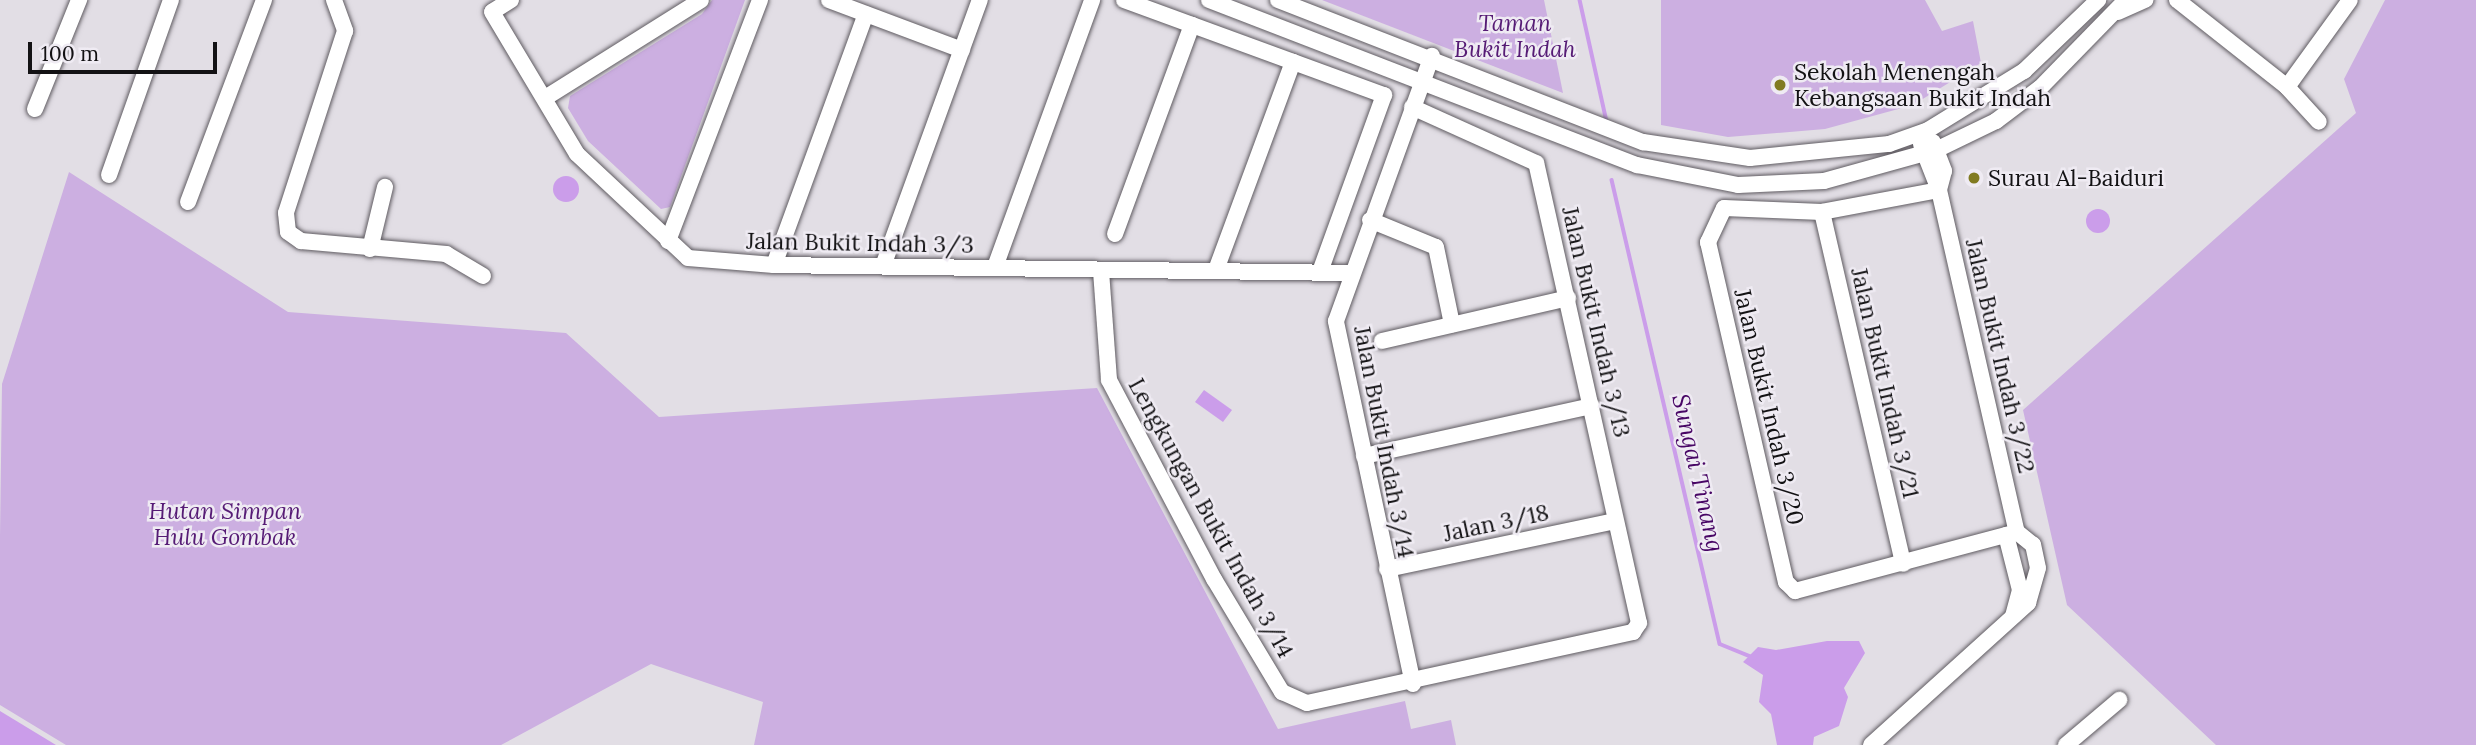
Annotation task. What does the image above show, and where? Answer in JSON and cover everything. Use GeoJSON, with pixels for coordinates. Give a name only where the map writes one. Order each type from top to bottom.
{"type":"FeatureCollection","features":[{"type":"Feature","properties":{"kind":"street"},"geometry":{"type":"LineString","coordinates":[[35,109],[79,0]]}},
{"type":"Feature","properties":{"kind":"street"},"geometry":{"type":"LineString","coordinates":[[109,175],[171,0]]}},
{"type":"Feature","properties":{"kind":"street"},"geometry":{"type":"LineString","coordinates":[[188,202],[264,0]]}},
{"type":"Feature","properties":{"kind":"street"},"geometry":{"type":"LineString","coordinates":[[334,0],[343,41],[287,222],[301,241],[446,254],[483,276]]}},
{"type":"Feature","properties":{"kind":"street","name":"Jalan Bukit Indah 3/3"},"geometry":{"type":"LineString","coordinates":[[511,0],[492,12],[577,154],[668,242],[703,263],[1350,273]]}},
{"type":"Feature","properties":{"kind":"street"},"geometry":{"type":"LineString","coordinates":[[545,99],[701,0]]}},
{"type":"Feature","properties":{"kind":"street"},"geometry":{"type":"LineString","coordinates":[[668,242],[760,0]]}},
{"type":"Feature","properties":{"kind":"street"},"geometry":{"type":"LineString","coordinates":[[829,0],[962,50]]}},
{"type":"Feature","properties":{"kind":"street"},"geometry":{"type":"LineString","coordinates":[[883,266],[980,0]]}},
{"type":"Feature","properties":{"kind":"street"},"geometry":{"type":"LineString","coordinates":[[995,267],[1093,0]]}},
{"type":"Feature","properties":{"kind":"street"},"geometry":{"type":"LineString","coordinates":[[1124,0],[1384,95],[1320,272]]}},
{"type":"Feature","properties":{"kind":"street"},"geometry":{"type":"LineString","coordinates":[[1209,0],[1423,79],[1637,165],[1738,185],[1824,181],[1931,152],[1996,121],[2040,88],[2121,6],[2145,0]]}},
{"type":"Feature","properties":{"kind":"street"},"geometry":{"type":"LineString","coordinates":[[1278,0],[1432,56],[1643,142],[1699,153],[1825,154],[1923,132],[2024,71],[2098,0]]}},
{"type":"Feature","properties":{"kind":"street"},"geometry":{"type":"LineString","coordinates":[[2177,0],[2287,87],[2319,122]]}},
{"type":"Feature","properties":{"kind":"street"},"geometry":{"type":"LineString","coordinates":[[2287,87],[2350,0]]}},
{"type":"Feature","properties":{"kind":"street"},"geometry":{"type":"LineString","coordinates":[[774,265],[866,14]]}},
{"type":"Feature","properties":{"kind":"street"},"geometry":{"type":"LineString","coordinates":[[1115,234],[1192,25]]}},
{"type":"Feature","properties":{"kind":"street","name":"Jalan Bukit Indah 3/14"},"geometry":{"type":"LineString","coordinates":[[1413,684],[1336,337],[1350,273],[1432,56]]}},
{"type":"Feature","properties":{"kind":"street"},"geometry":{"type":"LineString","coordinates":[[1216,270],[1293,62]]}},
{"type":"Feature","properties":{"kind":"street","name":"Jalan Bukit Indah 3/13"},"geometry":{"type":"LineString","coordinates":[[1412,107],[1536,163],[1639,623]]}},
{"type":"Feature","properties":{"kind":"street","name":"Jalan Bukit Indah 3/22"},"geometry":{"type":"LineString","coordinates":[[1923,132],[1931,152],[1944,171],[1938,190],[2012,534],[2020,590],[2011,621]]}},
{"type":"Feature","properties":{"kind":"street"},"geometry":{"type":"LineString","coordinates":[[370,249],[385,187]]}},
{"type":"Feature","properties":{"kind":"street"},"geometry":{"type":"LineString","coordinates":[[1822,212],[1938,190]]}},
{"type":"Feature","properties":{"kind":"street","name":"Jalan Bukit Indah 3/20"},"geometry":{"type":"LineString","coordinates":[[1822,212],[1724,208],[1708,242],[1786,582],[1806,591],[1903,564]]}},
{"type":"Feature","properties":{"kind":"street","name":"Jalan Bukit Indah 3/21"},"geometry":{"type":"LineString","coordinates":[[1822,212],[1903,564]]}},
{"type":"Feature","properties":{"kind":"street"},"geometry":{"type":"LineString","coordinates":[[1370,220],[1436,247],[1452,324]]}},
{"type":"Feature","properties":{"kind":"street","name":"Lengkungan Bukit Indah 3/14"},"geometry":{"type":"LineString","coordinates":[[1101,271],[1109,380],[1213,579],[1282,692],[1307,703],[1413,684],[1633,632],[1639,623]]}},
{"type":"Feature","properties":{"kind":"street"},"geometry":{"type":"LineString","coordinates":[[1382,341],[1568,298]]}},
{"type":"Feature","properties":{"kind":"street"},"geometry":{"type":"LineString","coordinates":[[1364,456],[1592,406]]}},
{"type":"Feature","properties":{"kind":"street","name":"Jalan 3/18"},"geometry":{"type":"LineString","coordinates":[[1387,569],[1615,521]]}},
{"type":"Feature","properties":{"kind":"street"},"geometry":{"type":"LineString","coordinates":[[1871,745],[2011,621],[2028,603],[2038,574],[2033,545],[2012,534],[1903,564]]}},
{"type":"Feature","properties":{"kind":"street"},"geometry":{"type":"LineString","coordinates":[[2067,745],[2119,700]]}},
{"type":"Feature","properties":{"kind":"green space"},"geometry":{"type":"Polygon","coordinates":[[[712,0],[745,0],[670,207],[661,209],[588,141],[568,108],[570,96],[702,14],[712,0]]]}},
{"type":"Feature","properties":{"kind":"green space","name":"Taman Bukit Indah"},"geometry":{"type":"Polygon","coordinates":[[[1322,0],[1544,0],[1563,93],[1322,0]]]}},
{"type":"Feature","properties":{"kind":"green space","name":"Sekolah Menengah Kebangsaan Bukit Indah"},"geometry":{"type":"Polygon","coordinates":[[[1661,0],[1925,0],[1942,31],[1973,21],[1981,63],[1913,105],[1825,129],[1728,137],[1661,125],[1661,0]]]}},
{"type":"Feature","properties":{"kind":"green space"},"geometry":{"type":"Polygon","coordinates":[[[2385,0],[2476,0],[2476,745],[2216,745],[2067,605],[2023,410],[2356,113],[2344,79],[2385,0]]]}},
{"type":"Feature","properties":{"kind":"green space","name":"Hutan Simpan Hulu Gombak"},"geometry":{"type":"Polygon","coordinates":[[[69,172],[288,312],[566,333],[659,417],[1097,388],[1278,729],[1405,701],[1411,729],[1451,720],[1456,745],[754,745],[763,702],[651,664],[501,745],[66,745],[0,705],[0,537],[2,384],[69,172]]]}},
{"type":"Feature","properties":{"kind":"shaded area"},"geometry":{"type":"Polygon","coordinates":[[[566,176],[575,180],[579,189],[575,198],[566,202],[557,198],[553,189],[557,180],[566,176]]]}},
{"type":"Feature","properties":{"kind":"shaded area"},"geometry":{"type":"Polygon","coordinates":[[[2098,209],[2107,212],[2110,221],[2107,230],[2098,233],[2089,230],[2086,221],[2089,212],[2098,209]]]}},
{"type":"Feature","properties":{"kind":"shaded area"},"geometry":{"type":"Polygon","coordinates":[[[1204,390],[1232,410],[1223,422],[1195,402],[1204,390]]]}},
{"type":"Feature","properties":{"kind":"shaded area"},"geometry":{"type":"Polygon","coordinates":[[[1827,641],[1859,641],[1865,653],[1844,688],[1848,697],[1839,726],[1814,737],[1813,745],[1777,745],[1771,714],[1759,702],[1763,675],[1743,662],[1758,647],[1776,650],[1827,641]]]}},
{"type":"Feature","properties":{"kind":"shaded area"},"geometry":{"type":"Polygon","coordinates":[[[0,711],[56,745],[0,745],[0,711]]]}},
{"type":"Feature","properties":{"kind":"waterway","name":"Sungai Tinang"},"geometry":{"type":"LineString","coordinates":[[1580,0],[1607,122]]}},
{"type":"Feature","properties":{"kind":"waterway","name":"Sungai Tinang"},"geometry":{"type":"LineString","coordinates":[[1612,180],[1720,644],[1754,658]]}},
{"type":"Feature","properties":{"kind":"place","name":"Sekolah Menengah Kebangsaan Bukit Indah"},"geometry":{"type":"Point","coordinates":[1780,85]}},
{"type":"Feature","properties":{"kind":"place","name":"Surau Al-Baiduri"},"geometry":{"type":"Point","coordinates":[1974,178]}}]}
